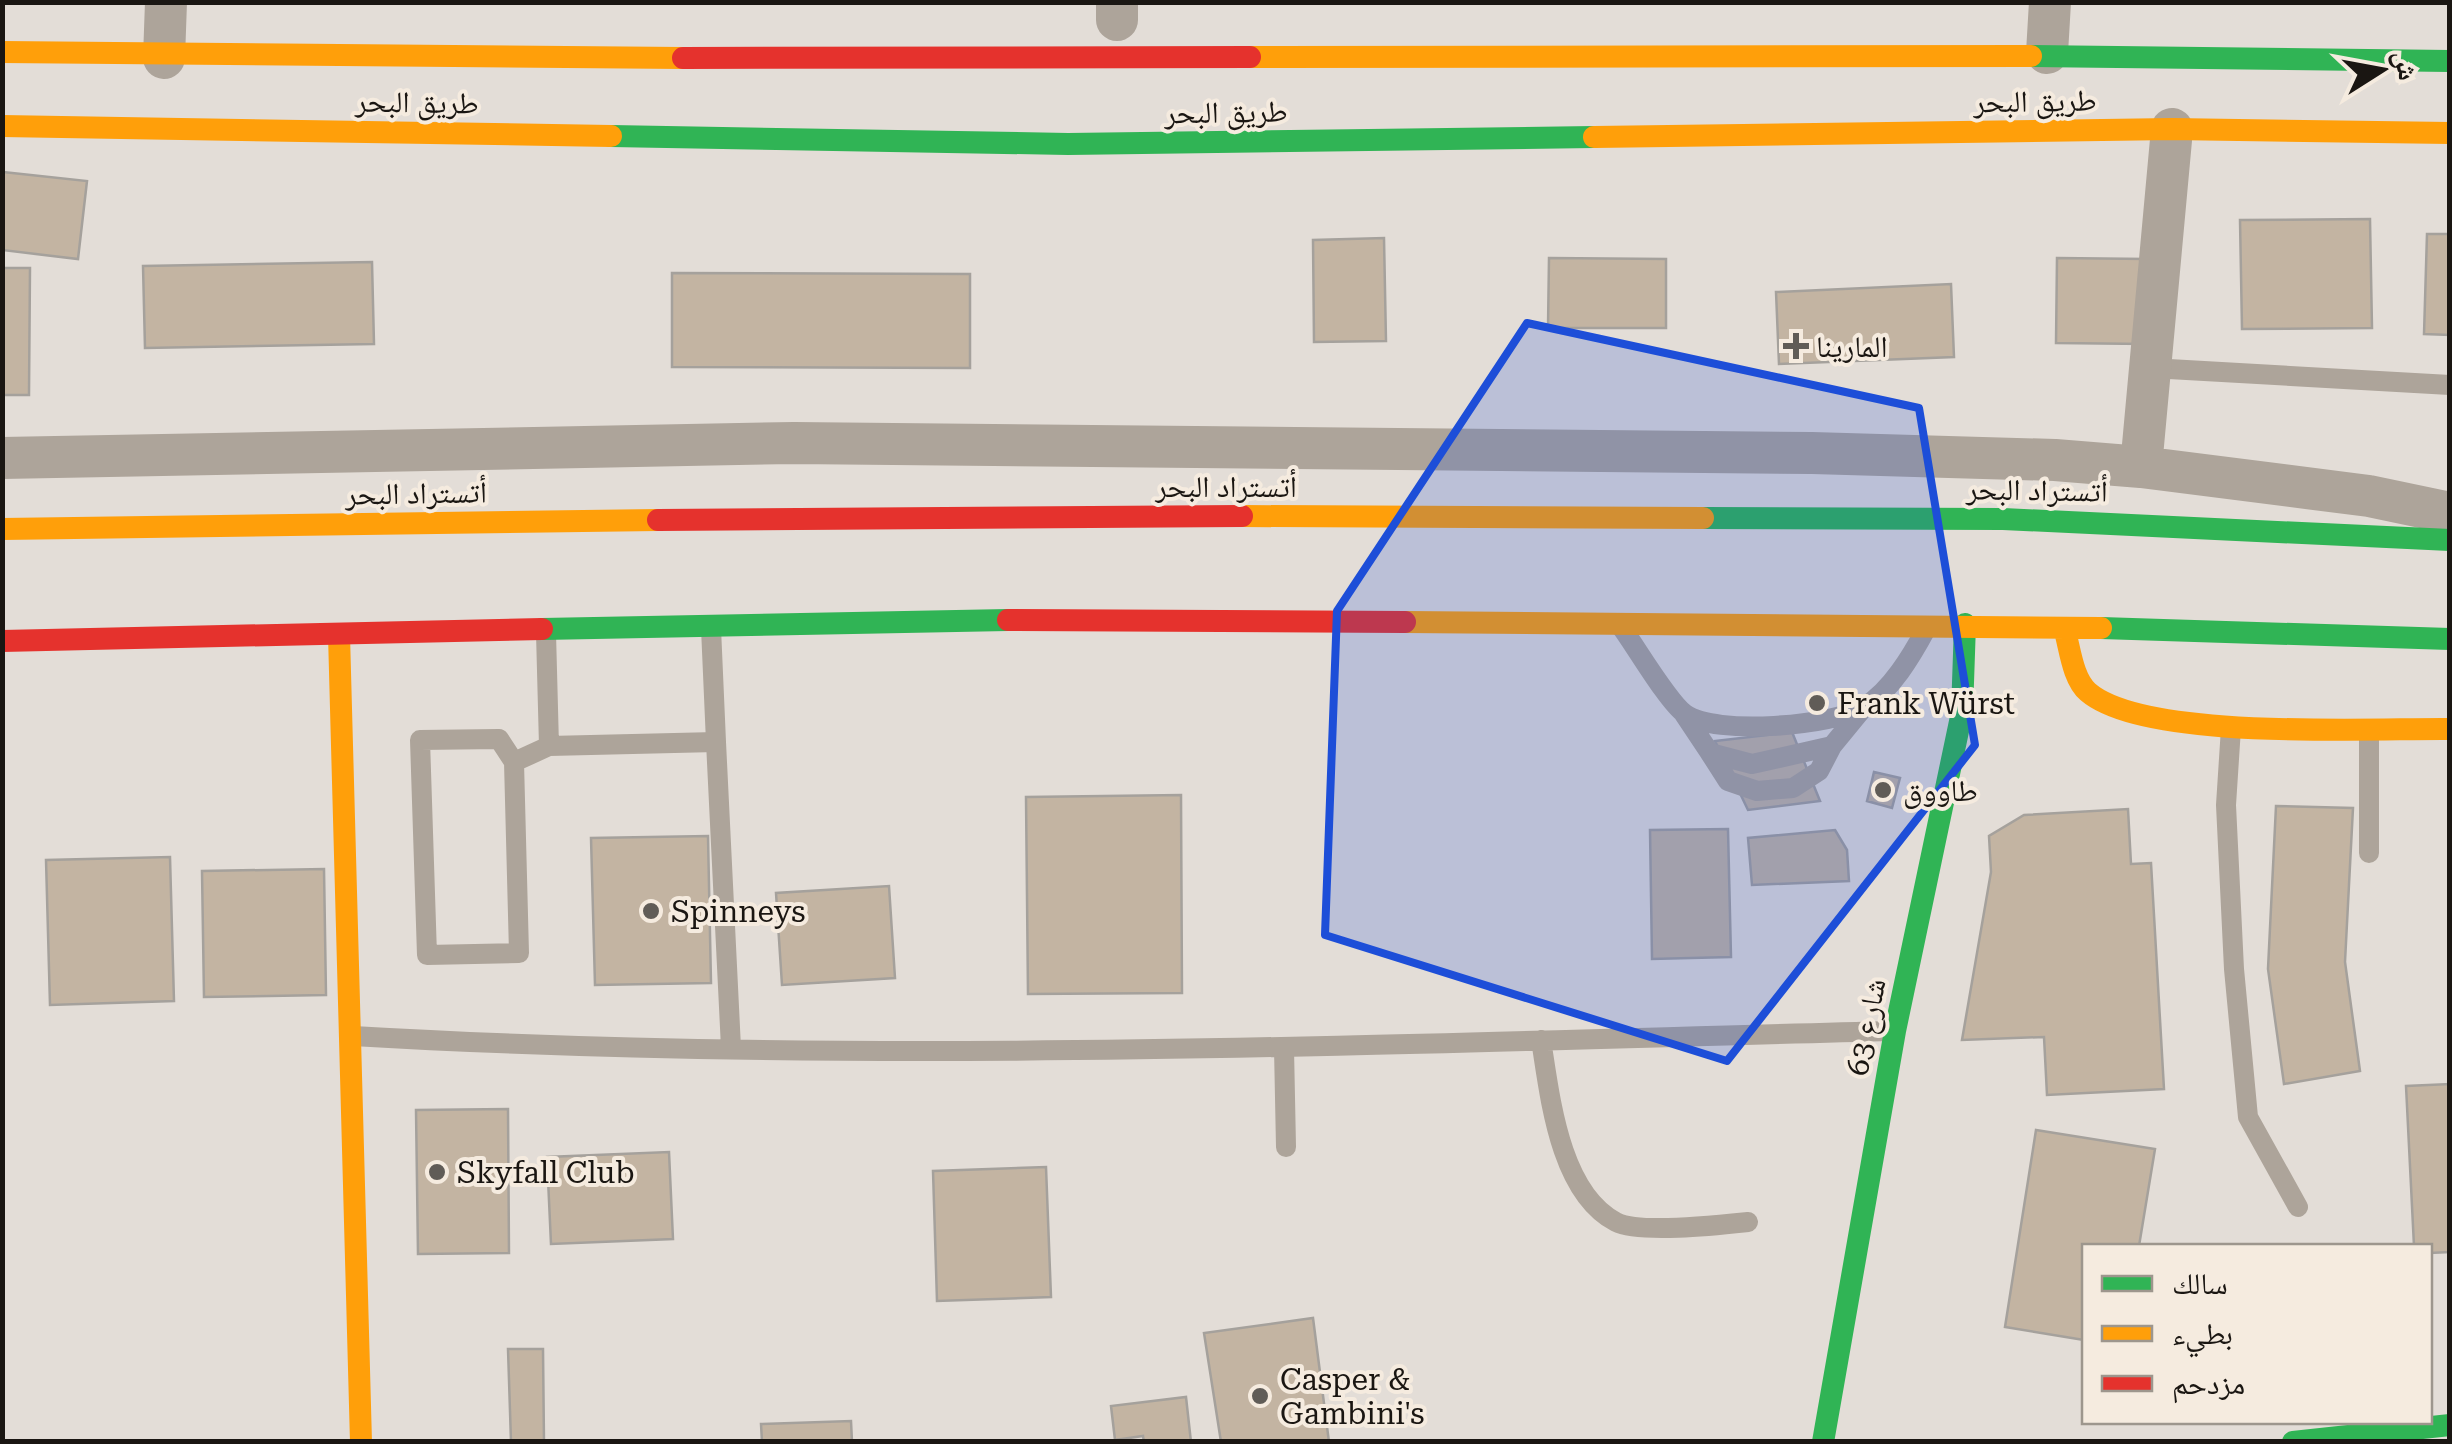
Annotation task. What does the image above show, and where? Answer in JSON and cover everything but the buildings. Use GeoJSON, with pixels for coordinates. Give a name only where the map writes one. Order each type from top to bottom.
{"type":"FeatureCollection","features":[{"type":"Feature","properties":{"kind":"main road","name":"طريق البحر"},"geometry":{"type":"LineString","coordinates":[[2,52],[164,58],[1057,59],[2048,53],[2450,61]]}},
{"type":"Feature","properties":{"kind":"main road","name":"طريق البحر"},"geometry":{"type":"LineString","coordinates":[[2,126],[1068,144],[2172,129],[2450,133]]}},
{"type":"Feature","properties":{"kind":"main road","name":"أتستراد البحر"},"geometry":{"type":"LineString","coordinates":[[2,529],[1020,515],[2003,519],[2450,540]]}},
{"type":"Feature","properties":{"kind":"main road"},"geometry":{"type":"LineString","coordinates":[[2,641],[941,620],[1965,624],[2450,639]]}},
{"type":"Feature","properties":{"kind":"main road","name":"شارع 63"},"geometry":{"type":"LineString","coordinates":[[1823,1442],[1895,1031],[1962,712],[1965,624]]}},
{"type":"Feature","properties":{"kind":"main road"},"geometry":{"type":"LineString","coordinates":[[2064,628],[2086,690],[2117,709],[2179,721],[2450,729]]}},
{"type":"Feature","properties":{"kind":"main road"},"geometry":{"type":"LineString","coordinates":[[340,636],[361,1442]]}},
{"type":"Feature","properties":{"kind":"main road"},"geometry":{"type":"LineString","coordinates":[[2293,1442],[2450,1425]]}},
{"type":"Feature","properties":{"kind":"street"},"geometry":{"type":"LineString","coordinates":[[164,58],[166,2]]}},
{"type":"Feature","properties":{"kind":"street"},"geometry":{"type":"LineString","coordinates":[[2048,53],[2050,2]]}},
{"type":"Feature","properties":{"kind":"street"},"geometry":{"type":"LineString","coordinates":[[2141,467],[2172,129]]}},
{"type":"Feature","properties":{"kind":"street"},"geometry":{"type":"LineString","coordinates":[[2,458],[794,443],[1694,451],[2055,460],[2369,496],[2450,512]]}},
{"type":"Feature","properties":{"kind":"lane"},"geometry":{"type":"LineString","coordinates":[[2152,368],[2450,385]]}},
{"type":"Feature","properties":{"kind":"lane"},"geometry":{"type":"LineString","coordinates":[[1618,622],[1728,781],[1757,790],[1792,788],[1819,771],[1832,746],[1908,662],[1929,624]]}},
{"type":"Feature","properties":{"kind":"lane"},"geometry":{"type":"LineString","coordinates":[[711,626],[731,1048]]}},
{"type":"Feature","properties":{"kind":"lane"},"geometry":{"type":"LineString","coordinates":[[546,630],[549,746]]}},
{"type":"Feature","properties":{"kind":"lane"},"geometry":{"type":"LineString","coordinates":[[1684,714],[1719,727],[1806,722],[1864,707]]}},
{"type":"Feature","properties":{"kind":"lane"},"geometry":{"type":"LineString","coordinates":[[2232,723],[2226,804],[2234,969],[2248,1117],[2298,1208]]}},
{"type":"Feature","properties":{"kind":"lane"},"geometry":{"type":"LineString","coordinates":[[2369,727],[2369,852]]}},
{"type":"Feature","properties":{"kind":"lane"},"geometry":{"type":"LineString","coordinates":[[499,739],[514,762],[519,953],[427,955],[420,740],[499,739]]}},
{"type":"Feature","properties":{"kind":"lane"},"geometry":{"type":"LineString","coordinates":[[514,762],[549,746],[716,742]]}},
{"type":"Feature","properties":{"kind":"lane"},"geometry":{"type":"LineString","coordinates":[[1710,753],[1752,764],[1832,746]]}},
{"type":"Feature","properties":{"kind":"lane"},"geometry":{"type":"LineString","coordinates":[[353,1036],[507,1045],[1098,1053],[1895,1031]]}},
{"type":"Feature","properties":{"kind":"lane"},"geometry":{"type":"LineString","coordinates":[[1541,1040],[1556,1131],[1582,1188],[1617,1223],[1687,1228],[1748,1222]]}},
{"type":"Feature","properties":{"kind":"lane"},"geometry":{"type":"LineString","coordinates":[[1284,1048],[1286,1147]]}},
{"type":"Feature","properties":{"kind":"highlighted area"},"geometry":{"type":"Polygon","coordinates":[[[1527,323],[1919,408],[1975,745],[1727,1061],[1325,935],[1337,611],[1527,323]]]}},
{"type":"Feature","properties":{"kind":"traffic: fast"},"geometry":{"type":"LineString","coordinates":[[2031,56],[2450,61]]}},
{"type":"Feature","properties":{"kind":"traffic: fast"},"geometry":{"type":"LineString","coordinates":[[611,136],[1068,144],[1594,137]]}},
{"type":"Feature","properties":{"kind":"traffic: fast"},"geometry":{"type":"LineString","coordinates":[[1703,518],[2003,519],[2450,540]]}},
{"type":"Feature","properties":{"kind":"traffic: fast"},"geometry":{"type":"LineString","coordinates":[[542,629],[1008,620]]}},
{"type":"Feature","properties":{"kind":"traffic: fast"},"geometry":{"type":"LineString","coordinates":[[1823,1442],[1895,1031],[1962,712],[1965,624]]}},
{"type":"Feature","properties":{"kind":"traffic: fast"},"geometry":{"type":"LineString","coordinates":[[2101,628],[2450,639]]}},
{"type":"Feature","properties":{"kind":"traffic: fast"},"geometry":{"type":"LineString","coordinates":[[2293,1442],[2450,1425]]}},
{"type":"Feature","properties":{"kind":"traffic: slow"},"geometry":{"type":"LineString","coordinates":[[2,52],[683,58]]}},
{"type":"Feature","properties":{"kind":"traffic: slow"},"geometry":{"type":"LineString","coordinates":[[1250,57],[2031,56]]}},
{"type":"Feature","properties":{"kind":"traffic: slow"},"geometry":{"type":"LineString","coordinates":[[2,126],[611,136]]}},
{"type":"Feature","properties":{"kind":"traffic: slow"},"geometry":{"type":"LineString","coordinates":[[1594,137],[2172,129],[2450,133]]}},
{"type":"Feature","properties":{"kind":"traffic: slow"},"geometry":{"type":"LineString","coordinates":[[1242,516],[1703,518]]}},
{"type":"Feature","properties":{"kind":"traffic: slow"},"geometry":{"type":"LineString","coordinates":[[2,529],[658,520]]}},
{"type":"Feature","properties":{"kind":"traffic: slow"},"geometry":{"type":"LineString","coordinates":[[1405,622],[2101,628]]}},
{"type":"Feature","properties":{"kind":"traffic: slow"},"geometry":{"type":"LineString","coordinates":[[2064,628],[2083,686],[2117,708],[2207,725],[2316,730],[2450,729]]}},
{"type":"Feature","properties":{"kind":"traffic: slow"},"geometry":{"type":"LineString","coordinates":[[339,635],[361,1442]]}},
{"type":"Feature","properties":{"kind":"traffic: jam"},"geometry":{"type":"LineString","coordinates":[[683,58],[1250,57]]}},
{"type":"Feature","properties":{"kind":"traffic: jam"},"geometry":{"type":"LineString","coordinates":[[658,520],[1242,516]]}},
{"type":"Feature","properties":{"kind":"traffic: jam"},"geometry":{"type":"LineString","coordinates":[[1008,620],[1405,622]]}},
{"type":"Feature","properties":{"kind":"traffic: jam"},"geometry":{"type":"LineString","coordinates":[[2,641],[542,629]]}},
{"type":"Feature","properties":{"kind":"place","name":"المارينا"},"geometry":{"type":"Point","coordinates":[1796,346]}},
{"type":"Feature","properties":{"kind":"place","name":"Frank Würst"},"geometry":{"type":"Point","coordinates":[1817,703]}},
{"type":"Feature","properties":{"kind":"place","name":"طاووق"},"geometry":{"type":"Point","coordinates":[1883,790]}},
{"type":"Feature","properties":{"kind":"place","name":"Spinneys"},"geometry":{"type":"Point","coordinates":[651,911]}},
{"type":"Feature","properties":{"kind":"place","name":"Skyfall Club"},"geometry":{"type":"Point","coordinates":[437,1172]}},
{"type":"Feature","properties":{"kind":"place","name":"Casper & Gambini's"},"geometry":{"type":"Point","coordinates":[1260,1396]}}]}
